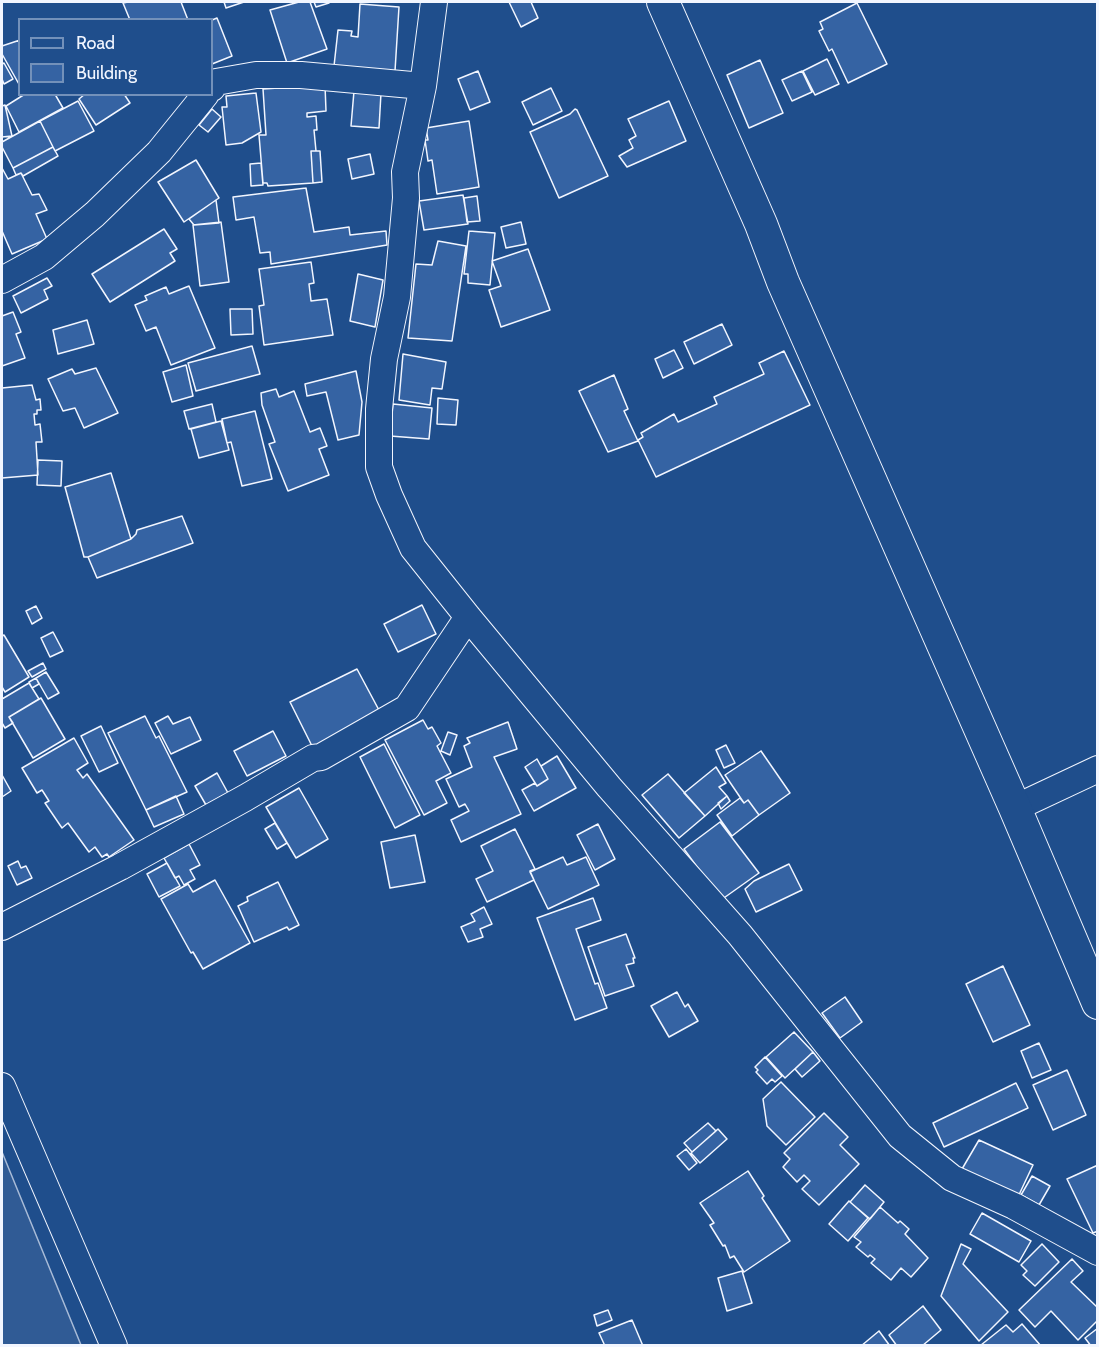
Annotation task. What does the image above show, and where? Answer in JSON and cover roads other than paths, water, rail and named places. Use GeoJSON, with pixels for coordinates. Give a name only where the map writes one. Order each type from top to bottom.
{"type":"FeatureCollection","features":[{"type":"Feature","properties":{"kind":"street"},"geometry":{"type":"LineString","coordinates":[[434,2],[423,86],[405,172],[406,198],[397,297],[384,359],[379,409],[378,460],[389,495],[414,548],[609,787],[740,935],[900,1136],[952,1178],[1014,1206],[1098,1252]]}},
{"type":"Feature","properties":{"kind":"street"},"geometry":{"type":"LineString","coordinates":[[663,2],[1098,1003]]}},
{"type":"Feature","properties":{"kind":"street"},"geometry":{"type":"LineString","coordinates":[[213,86],[216,82],[256,75],[301,75],[423,86]]}},
{"type":"Feature","properties":{"kind":"street"},"geometry":{"type":"LineString","coordinates":[[2,280],[44,257],[95,214],[159,152],[204,96]]}},
{"type":"Feature","properties":{"kind":"street"},"geometry":{"type":"LineString","coordinates":[[2,927],[120,867],[313,758],[321,757],[407,708],[468,617]]}},
{"type":"Feature","properties":{"kind":"street"},"geometry":{"type":"LineString","coordinates":[[1015,808],[1098,769]]}},
{"type":"Feature","properties":{"kind":"street"},"geometry":{"type":"LineString","coordinates":[[2,1086],[114,1346]]}}]}
